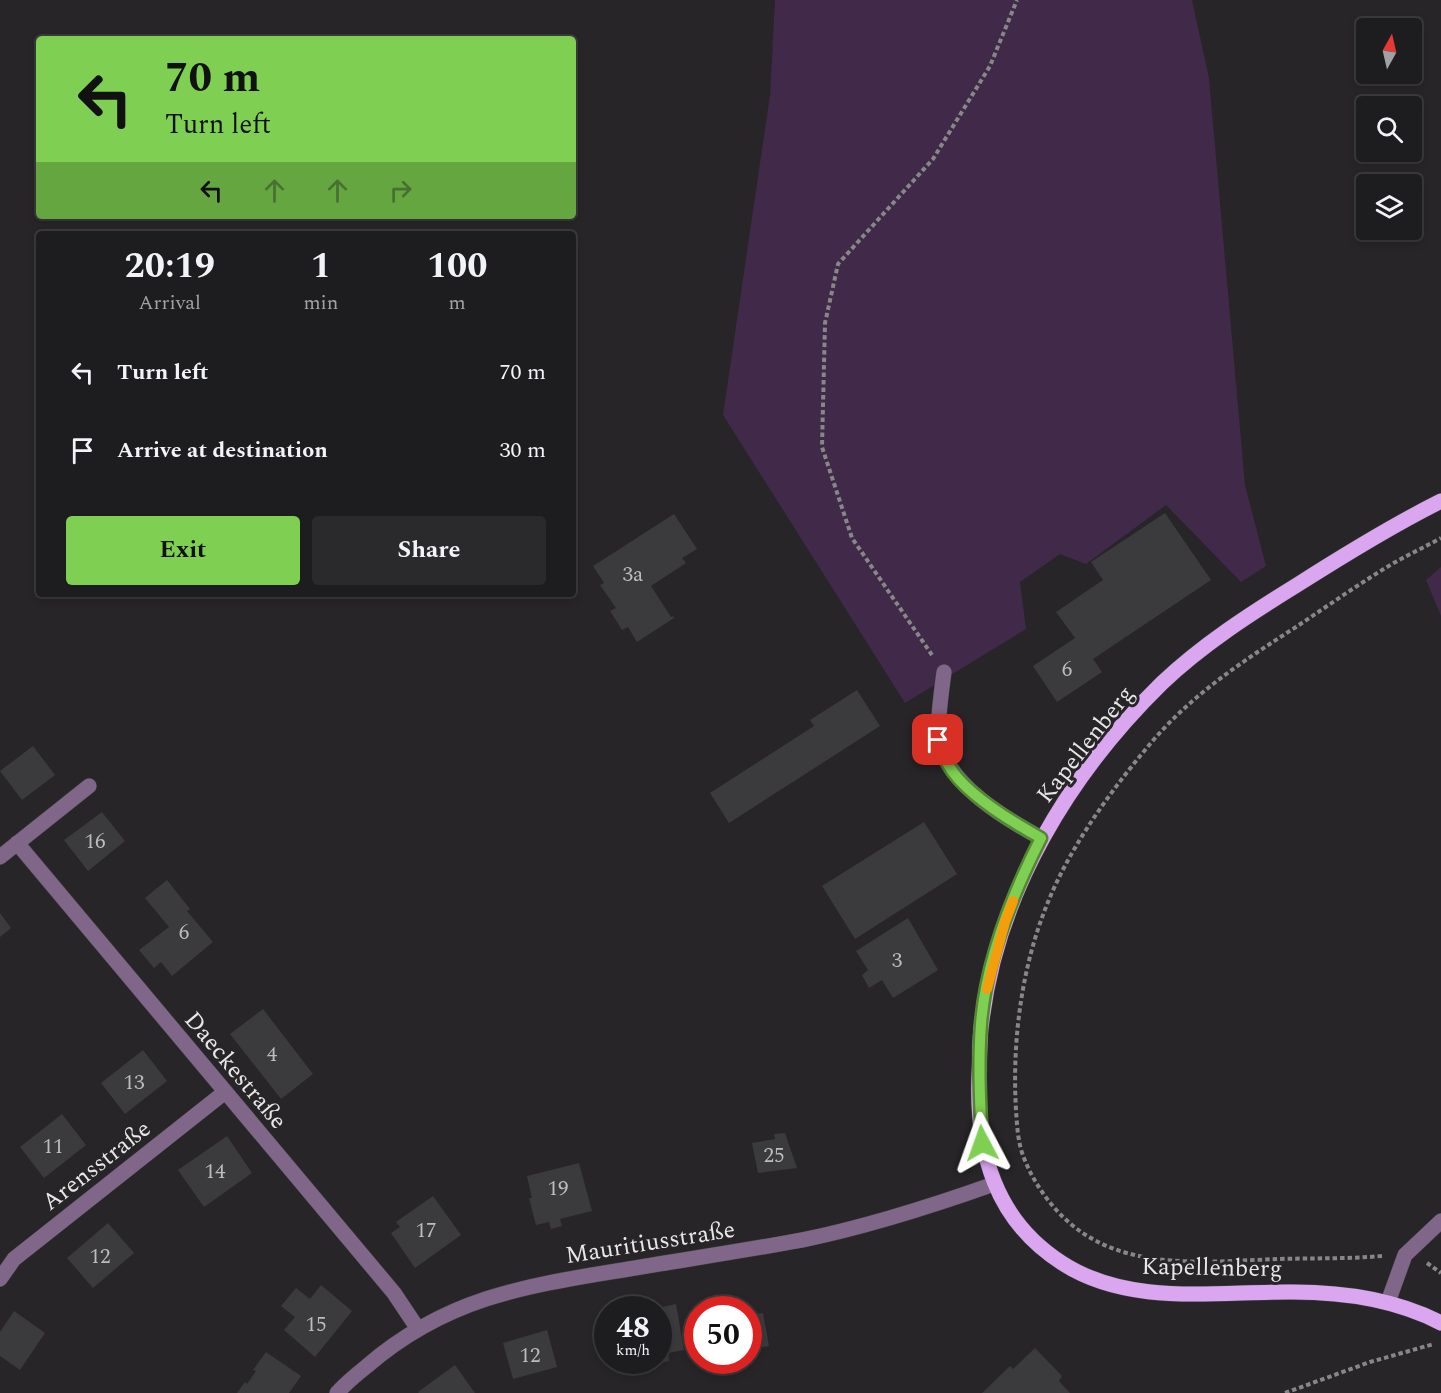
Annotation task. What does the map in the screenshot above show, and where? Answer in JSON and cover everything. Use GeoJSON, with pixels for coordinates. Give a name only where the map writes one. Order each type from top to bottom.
{"type":"FeatureCollection","features":[{"type":"Feature","properties":{"kind":"main road","name":"Kapellenberg"},"geometry":{"type":"LineString","coordinates":[[1441,501],[1400,522],[1253,612],[1206,647],[1164,682],[1128,719],[1093,763],[1041,838],[1026,868],[1005,922],[989,979],[981,1022],[979,1087],[982,1143],[994,1184],[1018,1223],[1040,1246],[1062,1263],[1088,1277],[1117,1286],[1153,1292],[1347,1294],[1388,1302],[1441,1323]]}},
{"type":"Feature","properties":{"kind":"street"},"geometry":{"type":"LineString","coordinates":[[944,672],[938,740],[950,768],[969,790],[1017,825],[1041,838]]}},
{"type":"Feature","properties":{"kind":"street"},"geometry":{"type":"LineString","coordinates":[[0,857],[89,786]]}},
{"type":"Feature","properties":{"kind":"street","name":"Daeckestraße"},"geometry":{"type":"LineString","coordinates":[[17,843],[394,1293],[418,1329]]}},
{"type":"Feature","properties":{"kind":"street","name":"Arensstraße"},"geometry":{"type":"LineString","coordinates":[[0,1279],[14,1259],[225,1092]]}},
{"type":"Feature","properties":{"kind":"street","name":"Mauritiusstraße"},"geometry":{"type":"LineString","coordinates":[[343,1391],[383,1352],[418,1329],[458,1308],[499,1294],[554,1281],[804,1239],[926,1208],[994,1184]]}},
{"type":"Feature","properties":{"kind":"street"},"geometry":{"type":"LineString","coordinates":[[1388,1302],[1405,1254],[1441,1221]]}},
{"type":"Feature","properties":{"kind":"path"},"geometry":{"type":"LineString","coordinates":[[944,672],[852,538],[822,447],[825,324],[838,264],[933,159],[990,66],[1017,0]]}},
{"type":"Feature","properties":{"kind":"path","name":"Kapellenberg"},"geometry":{"type":"LineString","coordinates":[[1347,1259],[1194,1261],[1151,1257],[1112,1248],[1089,1237],[1066,1221],[1039,1187],[1023,1157],[1018,1128],[1015,1082],[1017,1040],[1032,949],[1053,890],[1093,818],[1150,743],[1193,699],[1221,676],[1389,566],[1441,538]]}},
{"type":"Feature","properties":{"kind":"path"},"geometry":{"type":"LineString","coordinates":[[1285,1393],[1370,1362],[1441,1342]]}},
{"type":"Feature","properties":{"kind":"shaded area"},"geometry":{"type":"Polygon","coordinates":[[[775,0],[1192,0],[1209,78],[1245,485],[1266,566],[1241,582],[1166,505],[1086,564],[1060,554],[1020,582],[1026,629],[905,703],[723,415],[770,95],[775,0]]]}},
{"type":"Feature","properties":{"kind":"shaded area"},"geometry":{"type":"Polygon","coordinates":[[[1441,567],[1441,616],[1426,580],[1441,567]]]}},
{"type":"Feature","properties":{"kind":"building"},"geometry":{"type":"Polygon","coordinates":[[[1165,513],[1211,580],[1093,659],[1102,672],[1057,702],[1033,666],[1075,638],[1056,612],[1103,580],[1091,562],[1165,513]]]}},
{"type":"Feature","properties":{"kind":"building"},"geometry":{"type":"Polygon","coordinates":[[[674,514],[697,549],[682,558],[686,563],[651,586],[671,617],[674,618],[637,642],[628,627],[622,630],[610,611],[616,608],[600,585],[604,583],[593,566],[674,514]]]}},
{"type":"Feature","properties":{"kind":"building"},"geometry":{"type":"Polygon","coordinates":[[[857,690],[880,726],[729,823],[710,793],[814,726],[810,720],[857,690]]]}},
{"type":"Feature","properties":{"kind":"building"},"geometry":{"type":"Polygon","coordinates":[[[33,746],[55,775],[22,800],[0,771],[33,746]]]}},
{"type":"Feature","properties":{"kind":"building"},"geometry":{"type":"Polygon","coordinates":[[[102,812],[125,841],[88,871],[64,840],[102,812]]]}},
{"type":"Feature","properties":{"kind":"building"},"geometry":{"type":"Polygon","coordinates":[[[924,822],[957,874],[855,939],[822,886],[924,822]]]}},
{"type":"Feature","properties":{"kind":"building"},"geometry":{"type":"Polygon","coordinates":[[[167,880],[190,909],[187,911],[213,942],[172,976],[161,962],[154,968],[139,950],[169,927],[145,898],[167,880]]]}},
{"type":"Feature","properties":{"kind":"building"},"geometry":{"type":"Polygon","coordinates":[[[0,913],[11,928],[0,937],[0,913]]]}},
{"type":"Feature","properties":{"kind":"building"},"geometry":{"type":"Polygon","coordinates":[[[908,918],[938,970],[893,998],[882,980],[869,988],[862,975],[868,970],[856,951],[908,918]]]}},
{"type":"Feature","properties":{"kind":"building"},"geometry":{"type":"Polygon","coordinates":[[[263,1009],[313,1074],[281,1099],[230,1034],[263,1009]]]}},
{"type":"Feature","properties":{"kind":"building"},"geometry":{"type":"Polygon","coordinates":[[[143,1050],[167,1081],[125,1114],[101,1083],[143,1050]]]}},
{"type":"Feature","properties":{"kind":"building"},"geometry":{"type":"Polygon","coordinates":[[[62,1114],[86,1145],[44,1178],[20,1147],[62,1114]]]}},
{"type":"Feature","properties":{"kind":"building"},"geometry":{"type":"Polygon","coordinates":[[[785,1133],[797,1168],[758,1173],[752,1143],[775,1139],[774,1134],[785,1133]]]}},
{"type":"Feature","properties":{"kind":"building"},"geometry":{"type":"Polygon","coordinates":[[[227,1136],[252,1173],[204,1207],[178,1170],[227,1136]]]}},
{"type":"Feature","properties":{"kind":"building"},"geometry":{"type":"Polygon","coordinates":[[[579,1163],[592,1211],[560,1219],[562,1226],[551,1229],[549,1222],[536,1225],[529,1198],[532,1198],[527,1176],[579,1163]]]}},
{"type":"Feature","properties":{"kind":"building"},"geometry":{"type":"Polygon","coordinates":[[[433,1196],[461,1235],[415,1268],[391,1233],[400,1227],[396,1222],[433,1196]]]}},
{"type":"Feature","properties":{"kind":"building"},"geometry":{"type":"Polygon","coordinates":[[[108,1223],[134,1253],[93,1288],[67,1258],[108,1223]]]}},
{"type":"Feature","properties":{"kind":"building"},"geometry":{"type":"Polygon","coordinates":[[[321,1285],[352,1311],[315,1357],[284,1330],[295,1317],[281,1306],[296,1288],[310,1299],[321,1285]]]}},
{"type":"Feature","properties":{"kind":"building"},"geometry":{"type":"Polygon","coordinates":[[[676,1304],[684,1350],[672,1352],[672,1305],[676,1304]]]}},
{"type":"Feature","properties":{"kind":"building"},"geometry":{"type":"Polygon","coordinates":[[[14,1311],[45,1333],[20,1370],[0,1356],[0,1332],[14,1311]]]}},
{"type":"Feature","properties":{"kind":"building"},"geometry":{"type":"Polygon","coordinates":[[[762,1313],[769,1346],[762,1347],[762,1313]]]}},
{"type":"Feature","properties":{"kind":"building"},"geometry":{"type":"Polygon","coordinates":[[[547,1330],[557,1367],[513,1379],[503,1343],[547,1330]]]}},
{"type":"Feature","properties":{"kind":"building"},"geometry":{"type":"Polygon","coordinates":[[[1035,1348],[1062,1376],[1059,1381],[1070,1393],[982,1393],[1010,1366],[1013,1369],[1035,1348]]]}},
{"type":"Feature","properties":{"kind":"building"},"geometry":{"type":"Polygon","coordinates":[[[266,1352],[301,1376],[289,1393],[237,1393],[245,1382],[247,1384],[256,1371],[253,1370],[266,1352]]]}},
{"type":"Feature","properties":{"kind":"building"},"geometry":{"type":"Polygon","coordinates":[[[455,1365],[475,1393],[418,1392],[455,1365]]]}},
{"type":"Feature","properties":{"kind":"slow traffic"},"geometry":{"type":"LineString","coordinates":[[987,989],[1013,901]]}},
{"type":"Feature","properties":{"kind":"route"},"geometry":{"type":"LineString","coordinates":[[938,740],[950,768],[969,790],[1017,825],[1041,838],[1026,868],[1005,922],[989,979],[981,1022],[979,1087],[982,1143]]}}]}
